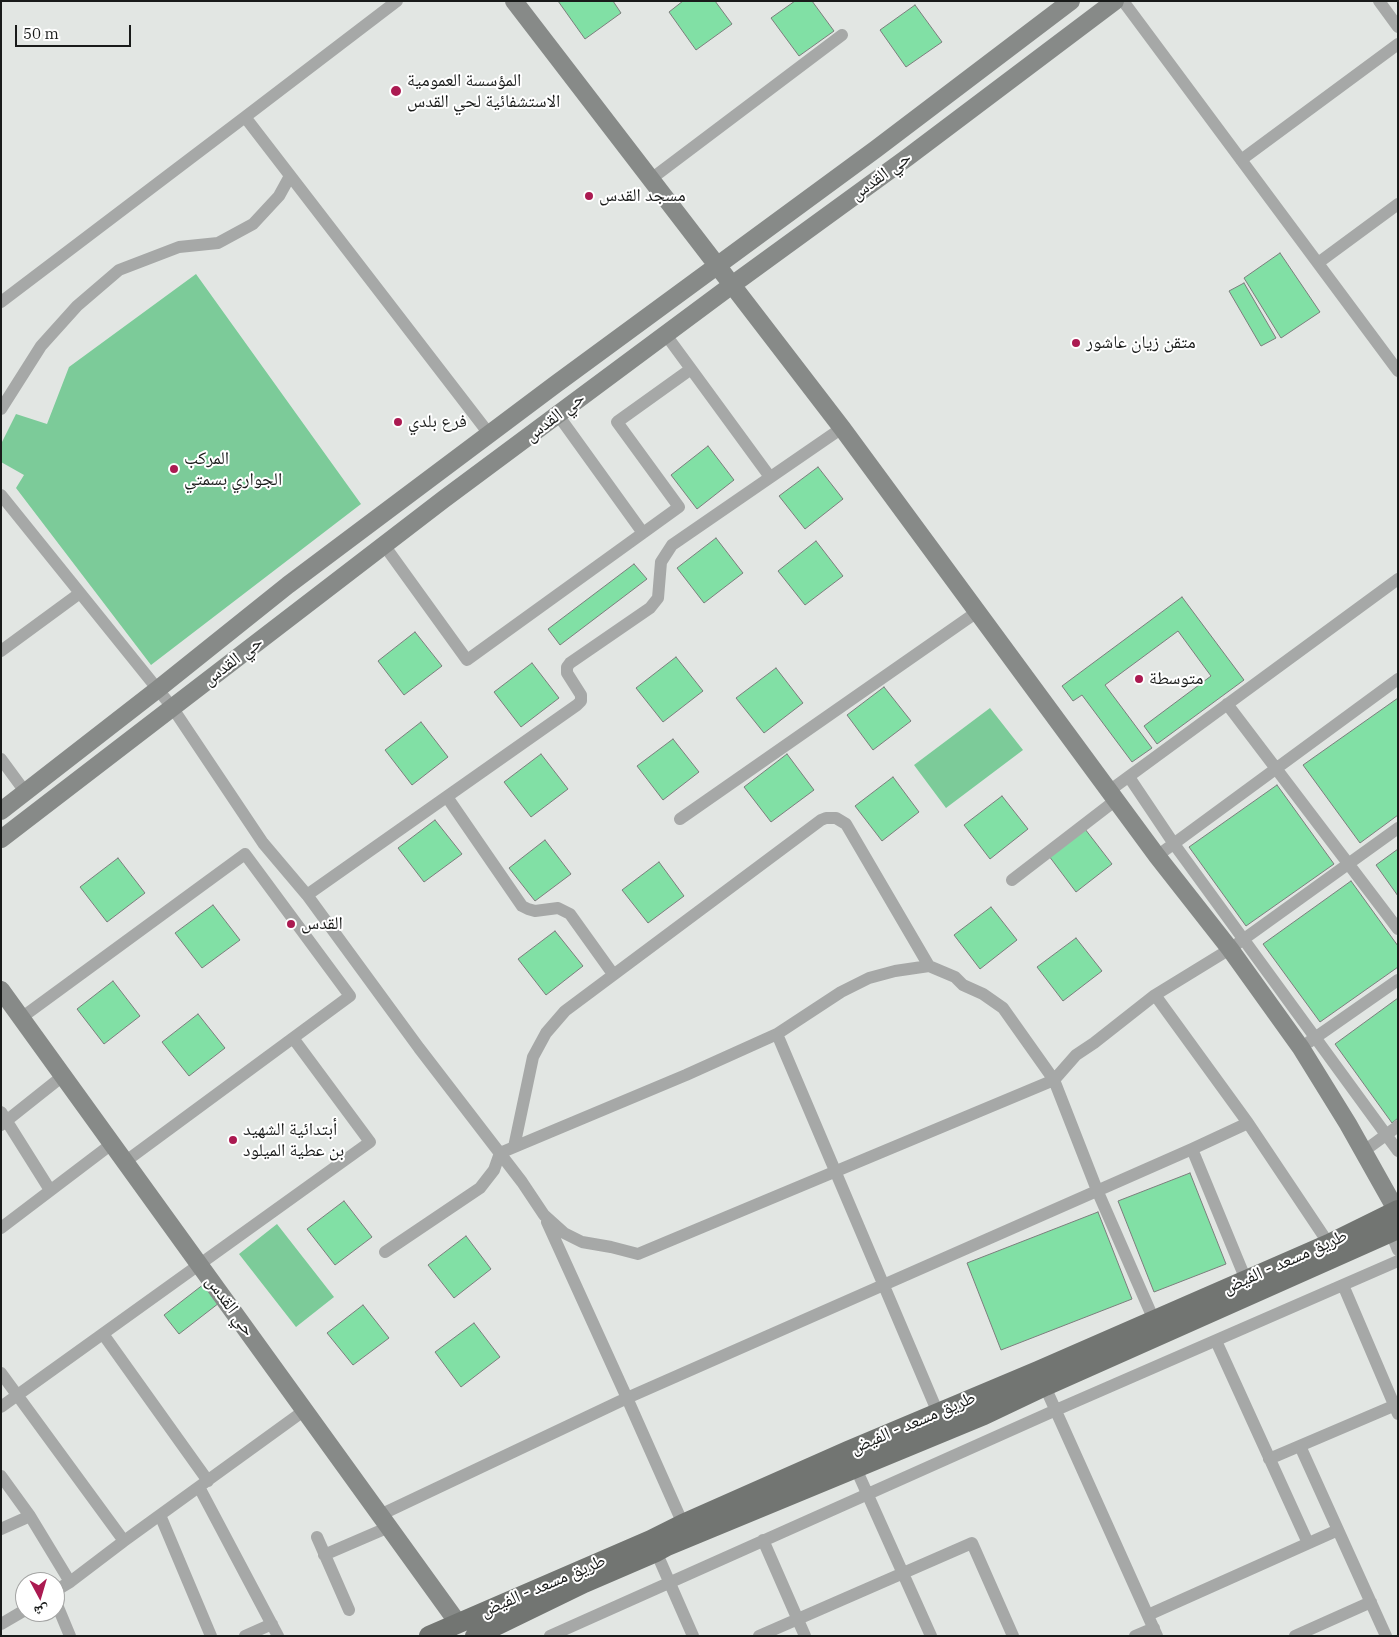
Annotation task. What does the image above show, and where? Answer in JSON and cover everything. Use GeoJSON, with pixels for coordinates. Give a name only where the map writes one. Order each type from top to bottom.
{"type":"FeatureCollection","features":[{"type":"Feature","properties":{"kind":"main road","name":"طريق مسعد - الفيض"},"geometry":{"type":"LineString","coordinates":[[1158,1327],[1246,1280],[1329,1244],[1396,1224]]}},
{"type":"Feature","properties":{"kind":"main road","name":"طريق مسعد - الفيض"},"geometry":{"type":"LineString","coordinates":[[429,1636],[460,1629],[653,1546],[667,1546],[852,1459],[938,1413],[1042,1379],[1396,1224]]}},
{"type":"Feature","properties":{"kind":"main road","name":"طريق مسعد - الفيض"},"geometry":{"type":"LineString","coordinates":[[475,1636],[584,1583],[653,1546],[683,1524],[852,1459],[984,1415],[1042,1379]]}},
{"type":"Feature","properties":{"kind":"street"},"geometry":{"type":"LineString","coordinates":[[1,302],[397,1]]}},
{"type":"Feature","properties":{"kind":"street"},"geometry":{"type":"LineString","coordinates":[[514,1],[842,428],[1157,856],[1237,944],[1315,1038],[1398,1150]]}},
{"type":"Feature","properties":{"kind":"street"},"geometry":{"type":"LineString","coordinates":[[1,811],[288,585],[918,118],[1071,1]]}},
{"type":"Feature","properties":{"kind":"street","name":"حي القدس"},"geometry":{"type":"LineString","coordinates":[[1,839],[384,545],[1115,1]]}},
{"type":"Feature","properties":{"kind":"street"},"geometry":{"type":"LineString","coordinates":[[1123,1],[1397,369]]}},
{"type":"Feature","properties":{"kind":"street"},"geometry":{"type":"LineString","coordinates":[[1379,1],[1398,27]]}},
{"type":"Feature","properties":{"kind":"street"},"geometry":{"type":"LineString","coordinates":[[651,179],[842,36]]}},
{"type":"Feature","properties":{"kind":"street"},"geometry":{"type":"LineString","coordinates":[[1241,160],[1398,44]]}},
{"type":"Feature","properties":{"kind":"street"},"geometry":{"type":"LineString","coordinates":[[245,117],[490,434]]}},
{"type":"Feature","properties":{"kind":"street"},"geometry":{"type":"LineString","coordinates":[[918,118],[933,138]]}},
{"type":"Feature","properties":{"kind":"street"},"geometry":{"type":"LineString","coordinates":[[1,409],[41,346],[77,306],[120,270],[178,247],[218,243],[253,224],[279,196],[290,176]]}},
{"type":"Feature","properties":{"kind":"street"},"geometry":{"type":"LineString","coordinates":[[1318,263],[1398,204]]}},
{"type":"Feature","properties":{"kind":"street"},"geometry":{"type":"LineString","coordinates":[[666,334],[770,477]]}},
{"type":"Feature","properties":{"kind":"street"},"geometry":{"type":"LineString","coordinates":[[384,545],[467,660],[678,507],[617,422],[691,369]]}},
{"type":"Feature","properties":{"kind":"street"},"geometry":{"type":"LineString","coordinates":[[558,415],[643,533]]}},
{"type":"Feature","properties":{"kind":"street"},"geometry":{"type":"LineString","coordinates":[[307,896],[577,705],[581,695],[567,673],[567,667],[570,663],[650,608],[658,598],[661,562],[672,545],[842,428]]}},
{"type":"Feature","properties":{"kind":"street"},"geometry":{"type":"LineString","coordinates":[[1,495],[172,707],[263,843],[307,896],[419,1048],[522,1182],[544,1216],[683,1524]]}},
{"type":"Feature","properties":{"kind":"street"},"geometry":{"type":"LineString","coordinates":[[1012,880],[1112,796],[1129,777],[1398,579]]}},
{"type":"Feature","properties":{"kind":"street"},"geometry":{"type":"LineString","coordinates":[[1,651],[80,593]]}},
{"type":"Feature","properties":{"kind":"street"},"geometry":{"type":"LineString","coordinates":[[680,819],[977,612]]}},
{"type":"Feature","properties":{"kind":"street"},"geometry":{"type":"LineString","coordinates":[[1157,856],[1398,679]]}},
{"type":"Feature","properties":{"kind":"street"},"geometry":{"type":"LineString","coordinates":[[1227,704],[1398,929]]}},
{"type":"Feature","properties":{"kind":"street"},"geometry":{"type":"LineString","coordinates":[[1,760],[26,792]]}},
{"type":"Feature","properties":{"kind":"street"},"geometry":{"type":"LineString","coordinates":[[1129,777],[1237,944],[1364,1151],[1396,1224]]}},
{"type":"Feature","properties":{"kind":"street"},"geometry":{"type":"LineString","coordinates":[[447,797],[522,906],[535,911],[558,908],[570,914],[613,974]]}},
{"type":"Feature","properties":{"kind":"street"},"geometry":{"type":"LineString","coordinates":[[514,1147],[533,1057],[546,1033],[565,1011],[821,820],[831,817],[842,820],[846,824],[929,966]]}},
{"type":"Feature","properties":{"kind":"street"},"geometry":{"type":"LineString","coordinates":[[544,1216],[564,1233],[582,1242],[638,1254],[1054,1080],[1076,1055],[1155,995],[1237,944],[1398,828]]}},
{"type":"Feature","properties":{"kind":"street"},"geometry":{"type":"LineString","coordinates":[[21,1018],[245,854],[263,843]]}},
{"type":"Feature","properties":{"kind":"street"},"geometry":{"type":"LineString","coordinates":[[126,1161],[350,996],[245,854]]}},
{"type":"Feature","properties":{"kind":"street"},"geometry":{"type":"LineString","coordinates":[[385,1252],[480,1188],[494,1170],[500,1153],[686,1075],[776,1034],[841,992],[869,978],[894,971],[929,966],[955,977],[963,984],[983,994],[1003,1008],[1054,1080],[1097,1190],[1158,1327]]}},
{"type":"Feature","properties":{"kind":"street"},"geometry":{"type":"LineString","coordinates":[[1301,1048],[1398,980]]}},
{"type":"Feature","properties":{"kind":"street","name":"حي القدس"},"geometry":{"type":"LineString","coordinates":[[1,990],[385,1521],[460,1629]]}},
{"type":"Feature","properties":{"kind":"street"},"geometry":{"type":"LineString","coordinates":[[1155,995],[1248,1123],[1329,1244]]}},
{"type":"Feature","properties":{"kind":"street"},"geometry":{"type":"LineString","coordinates":[[776,1034],[938,1413]]}},
{"type":"Feature","properties":{"kind":"street"},"geometry":{"type":"LineString","coordinates":[[1,1407],[370,1142],[293,1038]]}},
{"type":"Feature","properties":{"kind":"street"},"geometry":{"type":"LineString","coordinates":[[50,1190],[3,1119],[64,1075]]}},
{"type":"Feature","properties":{"kind":"street"},"geometry":{"type":"LineString","coordinates":[[324,1555],[385,1521],[627,1398],[1248,1123]]}},
{"type":"Feature","properties":{"kind":"street"},"geometry":{"type":"LineString","coordinates":[[1364,1151],[1398,1126]]}},
{"type":"Feature","properties":{"kind":"street"},"geometry":{"type":"LineString","coordinates":[[1,1228],[112,1143]]}},
{"type":"Feature","properties":{"kind":"street"},"geometry":{"type":"LineString","coordinates":[[1192,1149],[1246,1280]]}},
{"type":"Feature","properties":{"kind":"street"},"geometry":{"type":"LineString","coordinates":[[550,1636],[1056,1410],[1398,1261]]}},
{"type":"Feature","properties":{"kind":"street"},"geometry":{"type":"LineString","coordinates":[[1269,1459],[1397,1408],[1342,1285]]}},
{"type":"Feature","properties":{"kind":"street"},"geometry":{"type":"LineString","coordinates":[[103,1334],[203,1484],[278,1636]]}},
{"type":"Feature","properties":{"kind":"street"},"geometry":{"type":"LineString","coordinates":[[1216,1341],[1308,1543]]}},
{"type":"Feature","properties":{"kind":"street"},"geometry":{"type":"LineString","coordinates":[[1,1372],[124,1541]]}},
{"type":"Feature","properties":{"kind":"street"},"geometry":{"type":"LineString","coordinates":[[1042,1379],[1155,1632],[1136,1636]]}},
{"type":"Feature","properties":{"kind":"street"},"geometry":{"type":"LineString","coordinates":[[65,1585],[305,1410]]}},
{"type":"Feature","properties":{"kind":"street"},"geometry":{"type":"LineString","coordinates":[[1300,1446],[1386,1636]]}},
{"type":"Feature","properties":{"kind":"street"},"geometry":{"type":"LineString","coordinates":[[852,1459],[931,1636]]}},
{"type":"Feature","properties":{"kind":"street"},"geometry":{"type":"LineString","coordinates":[[1,1476],[30,1516],[70,1582]]}},
{"type":"Feature","properties":{"kind":"street"},"geometry":{"type":"LineString","coordinates":[[160,1515],[211,1636]]}},
{"type":"Feature","properties":{"kind":"street"},"geometry":{"type":"LineString","coordinates":[[1,1529],[30,1516]]}},
{"type":"Feature","properties":{"kind":"street"},"geometry":{"type":"LineString","coordinates":[[1148,1615],[1338,1530]]}},
{"type":"Feature","properties":{"kind":"street"},"geometry":{"type":"LineString","coordinates":[[316,1537],[349,1610]]}},
{"type":"Feature","properties":{"kind":"street"},"geometry":{"type":"LineString","coordinates":[[763,1540],[805,1636]]}},
{"type":"Feature","properties":{"kind":"street"},"geometry":{"type":"LineString","coordinates":[[758,1636],[972,1543],[1013,1636]]}},
{"type":"Feature","properties":{"kind":"street"},"geometry":{"type":"LineString","coordinates":[[653,1546],[694,1636]]}},
{"type":"Feature","properties":{"kind":"street"},"geometry":{"type":"LineString","coordinates":[[1295,1636],[1371,1602]]}},
{"type":"Feature","properties":{"kind":"street"},"geometry":{"type":"LineString","coordinates":[[1,1624],[15,1616]]}},
{"type":"Feature","properties":{"kind":"street"},"geometry":{"type":"LineString","coordinates":[[64,1622],[70,1636]]}},
{"type":"Feature","properties":{"kind":"street"},"geometry":{"type":"LineString","coordinates":[[245,1636],[272,1624]]}},
{"type":"Feature","properties":{"kind":"green space","name":"المركب الجواري بسمتي"},"geometry":{"type":"Polygon","coordinates":[[[196,274],[361,504],[151,665],[16,488],[24,475],[1,462],[1,444],[16,414],[47,424],[69,367],[196,274]]]}},
{"type":"Feature","properties":{"kind":"green space"},"geometry":{"type":"Polygon","coordinates":[[[990,708],[1023,750],[946,808],[914,765],[990,708]]]}},
{"type":"Feature","properties":{"kind":"green space"},"geometry":{"type":"Polygon","coordinates":[[[277,1224],[334,1297],[296,1327],[239,1254],[277,1224]]]}},
{"type":"Feature","properties":{"kind":"building"},"geometry":{"type":"Polygon","coordinates":[[[558,1],[613,1],[621,13],[585,39],[558,1]]]}},
{"type":"Feature","properties":{"kind":"building"},"geometry":{"type":"Polygon","coordinates":[[[683,1],[715,1],[732,24],[696,50],[669,12],[683,1]]]}},
{"type":"Feature","properties":{"kind":"building"},"geometry":{"type":"Polygon","coordinates":[[[795,1],[812,1],[834,31],[799,56],[771,18],[795,1]]]}},
{"type":"Feature","properties":{"kind":"building"},"geometry":{"type":"Polygon","coordinates":[[[915,5],[942,42],[906,67],[880,30],[915,5]]]}},
{"type":"Feature","properties":{"kind":"building"},"geometry":{"type":"Polygon","coordinates":[[[1280,253],[1320,312],[1281,338],[1244,278],[1280,253]]]}},
{"type":"Feature","properties":{"kind":"building"},"geometry":{"type":"Polygon","coordinates":[[[1244,283],[1276,338],[1261,346],[1229,291],[1244,283]]]}},
{"type":"Feature","properties":{"kind":"building"},"geometry":{"type":"Polygon","coordinates":[[[708,446],[734,480],[697,509],[671,475],[708,446]]]}},
{"type":"Feature","properties":{"kind":"building"},"geometry":{"type":"Polygon","coordinates":[[[818,467],[843,499],[805,529],[779,496],[818,467]]]}},
{"type":"Feature","properties":{"kind":"building"},"geometry":{"type":"Polygon","coordinates":[[[716,538],[743,573],[704,603],[677,568],[716,538]]]}},
{"type":"Feature","properties":{"kind":"building"},"geometry":{"type":"Polygon","coordinates":[[[816,541],[843,576],[805,605],[778,571],[816,541]]]}},
{"type":"Feature","properties":{"kind":"building"},"geometry":{"type":"Polygon","coordinates":[[[634,564],[647,579],[560,645],[548,629],[634,564]]]}},
{"type":"Feature","properties":{"kind":"building"},"geometry":{"type":"Polygon","coordinates":[[[1182,597],[1244,680],[1157,744],[1144,726],[1211,676],[1178,631],[1105,685],[1152,748],[1132,762],[1082,695],[1073,701],[1062,686],[1182,597]]]}},
{"type":"Feature","properties":{"kind":"building"},"geometry":{"type":"Polygon","coordinates":[[[415,632],[442,666],[404,695],[378,661],[415,632]]]}},
{"type":"Feature","properties":{"kind":"building"},"geometry":{"type":"Polygon","coordinates":[[[676,657],[703,691],[663,722],[636,688],[676,657]]]}},
{"type":"Feature","properties":{"kind":"building"},"geometry":{"type":"Polygon","coordinates":[[[532,663],[559,698],[521,727],[494,692],[532,663]]]}},
{"type":"Feature","properties":{"kind":"building"},"geometry":{"type":"Polygon","coordinates":[[[776,668],[803,703],[764,733],[736,698],[776,668]]]}},
{"type":"Feature","properties":{"kind":"building"},"geometry":{"type":"Polygon","coordinates":[[[884,687],[911,721],[873,750],[847,715],[884,687]]]}},
{"type":"Feature","properties":{"kind":"building"},"geometry":{"type":"Polygon","coordinates":[[[1398,698],[1398,815],[1360,843],[1303,765],[1398,698]]]}},
{"type":"Feature","properties":{"kind":"building"},"geometry":{"type":"Polygon","coordinates":[[[421,722],[448,757],[412,785],[385,750],[421,722]]]}},
{"type":"Feature","properties":{"kind":"building"},"geometry":{"type":"Polygon","coordinates":[[[673,739],[699,772],[663,800],[637,766],[673,739]]]}},
{"type":"Feature","properties":{"kind":"building"},"geometry":{"type":"Polygon","coordinates":[[[541,754],[568,789],[531,817],[504,782],[541,754]]]}},
{"type":"Feature","properties":{"kind":"building"},"geometry":{"type":"Polygon","coordinates":[[[787,754],[814,790],[771,822],[744,787],[787,754]]]}},
{"type":"Feature","properties":{"kind":"building"},"geometry":{"type":"Polygon","coordinates":[[[893,777],[919,812],[882,841],[855,806],[893,777]]]}},
{"type":"Feature","properties":{"kind":"building"},"geometry":{"type":"Polygon","coordinates":[[[1277,785],[1334,864],[1246,926],[1189,847],[1277,785]]]}},
{"type":"Feature","properties":{"kind":"building"},"geometry":{"type":"Polygon","coordinates":[[[1002,796],[1028,829],[990,859],[964,825],[1002,796]]]}},
{"type":"Feature","properties":{"kind":"building"},"geometry":{"type":"Polygon","coordinates":[[[435,820],[462,854],[424,882],[398,848],[435,820]]]}},
{"type":"Feature","properties":{"kind":"building"},"geometry":{"type":"Polygon","coordinates":[[[1085,829],[1112,864],[1076,892],[1049,856],[1085,829]]]}},
{"type":"Feature","properties":{"kind":"building"},"geometry":{"type":"Polygon","coordinates":[[[545,840],[571,874],[535,901],[509,868],[545,840]]]}},
{"type":"Feature","properties":{"kind":"building"},"geometry":{"type":"Polygon","coordinates":[[[1398,849],[1398,896],[1376,865],[1398,849]]]}},
{"type":"Feature","properties":{"kind":"building"},"geometry":{"type":"Polygon","coordinates":[[[118,858],[145,893],[107,922],[80,887],[118,858]]]}},
{"type":"Feature","properties":{"kind":"building"},"geometry":{"type":"Polygon","coordinates":[[[659,862],[684,896],[648,923],[622,890],[659,862]]]}},
{"type":"Feature","properties":{"kind":"building"},"geometry":{"type":"Polygon","coordinates":[[[1351,881],[1398,946],[1398,967],[1320,1022],[1263,944],[1351,881]]]}},
{"type":"Feature","properties":{"kind":"building"},"geometry":{"type":"Polygon","coordinates":[[[213,905],[240,940],[202,968],[175,933],[213,905]]]}},
{"type":"Feature","properties":{"kind":"building"},"geometry":{"type":"Polygon","coordinates":[[[991,907],[1017,940],[980,969],[954,935],[991,907]]]}},
{"type":"Feature","properties":{"kind":"building"},"geometry":{"type":"Polygon","coordinates":[[[555,931],[583,966],[546,995],[518,959],[555,931]]]}},
{"type":"Feature","properties":{"kind":"building"},"geometry":{"type":"Polygon","coordinates":[[[1076,938],[1102,971],[1063,1001],[1037,967],[1076,938]]]}},
{"type":"Feature","properties":{"kind":"building"},"geometry":{"type":"Polygon","coordinates":[[[113,981],[140,1016],[104,1044],[77,1009],[113,981]]]}},
{"type":"Feature","properties":{"kind":"building"},"geometry":{"type":"Polygon","coordinates":[[[1398,998],[1398,1118],[1392,1123],[1335,1044],[1398,998]]]}},
{"type":"Feature","properties":{"kind":"building"},"geometry":{"type":"Polygon","coordinates":[[[198,1014],[225,1048],[189,1076],[162,1042],[198,1014]]]}},
{"type":"Feature","properties":{"kind":"building"},"geometry":{"type":"Polygon","coordinates":[[[1190,1173],[1226,1264],[1154,1292],[1118,1201],[1190,1173]]]}},
{"type":"Feature","properties":{"kind":"building"},"geometry":{"type":"Polygon","coordinates":[[[344,1201],[372,1237],[335,1265],[307,1229],[344,1201]]]}},
{"type":"Feature","properties":{"kind":"building"},"geometry":{"type":"Polygon","coordinates":[[[1098,1212],[1132,1299],[1001,1350],[967,1263],[1098,1212]]]}},
{"type":"Feature","properties":{"kind":"building"},"geometry":{"type":"Polygon","coordinates":[[[466,1236],[491,1269],[454,1298],[428,1265],[466,1236]]]}},
{"type":"Feature","properties":{"kind":"building"},"geometry":{"type":"Polygon","coordinates":[[[204,1284],[219,1303],[179,1334],[164,1315],[204,1284]]]}},
{"type":"Feature","properties":{"kind":"building"},"geometry":{"type":"Polygon","coordinates":[[[363,1305],[389,1338],[353,1365],[327,1333],[363,1305]]]}},
{"type":"Feature","properties":{"kind":"building"},"geometry":{"type":"Polygon","coordinates":[[[474,1323],[500,1357],[461,1387],[435,1352],[474,1323]]]}},
{"type":"Feature","properties":{"kind":"place","name":"المؤسسة العمومية الاستشفائية لحي القدس"},"geometry":{"type":"Point","coordinates":[396,91]}},
{"type":"Feature","properties":{"kind":"place","name":"مسجد القدس"},"geometry":{"type":"Point","coordinates":[589,196]}},
{"type":"Feature","properties":{"kind":"place","name":"متقن زيان عاشور"},"geometry":{"type":"Point","coordinates":[1076,343]}},
{"type":"Feature","properties":{"kind":"place","name":"فرع بلدي"},"geometry":{"type":"Point","coordinates":[398,422]}},
{"type":"Feature","properties":{"kind":"place","name":"المركب الجواري بسمتي"},"geometry":{"type":"Point","coordinates":[174,469]}},
{"type":"Feature","properties":{"kind":"place","name":"متوسطة"},"geometry":{"type":"Point","coordinates":[1139,679]}},
{"type":"Feature","properties":{"kind":"place","name":"القدس"},"geometry":{"type":"Point","coordinates":[291,924]}},
{"type":"Feature","properties":{"kind":"place","name":"أبتدائية الشهيد بن عطية الميلود"},"geometry":{"type":"Point","coordinates":[233,1140]}}]}
